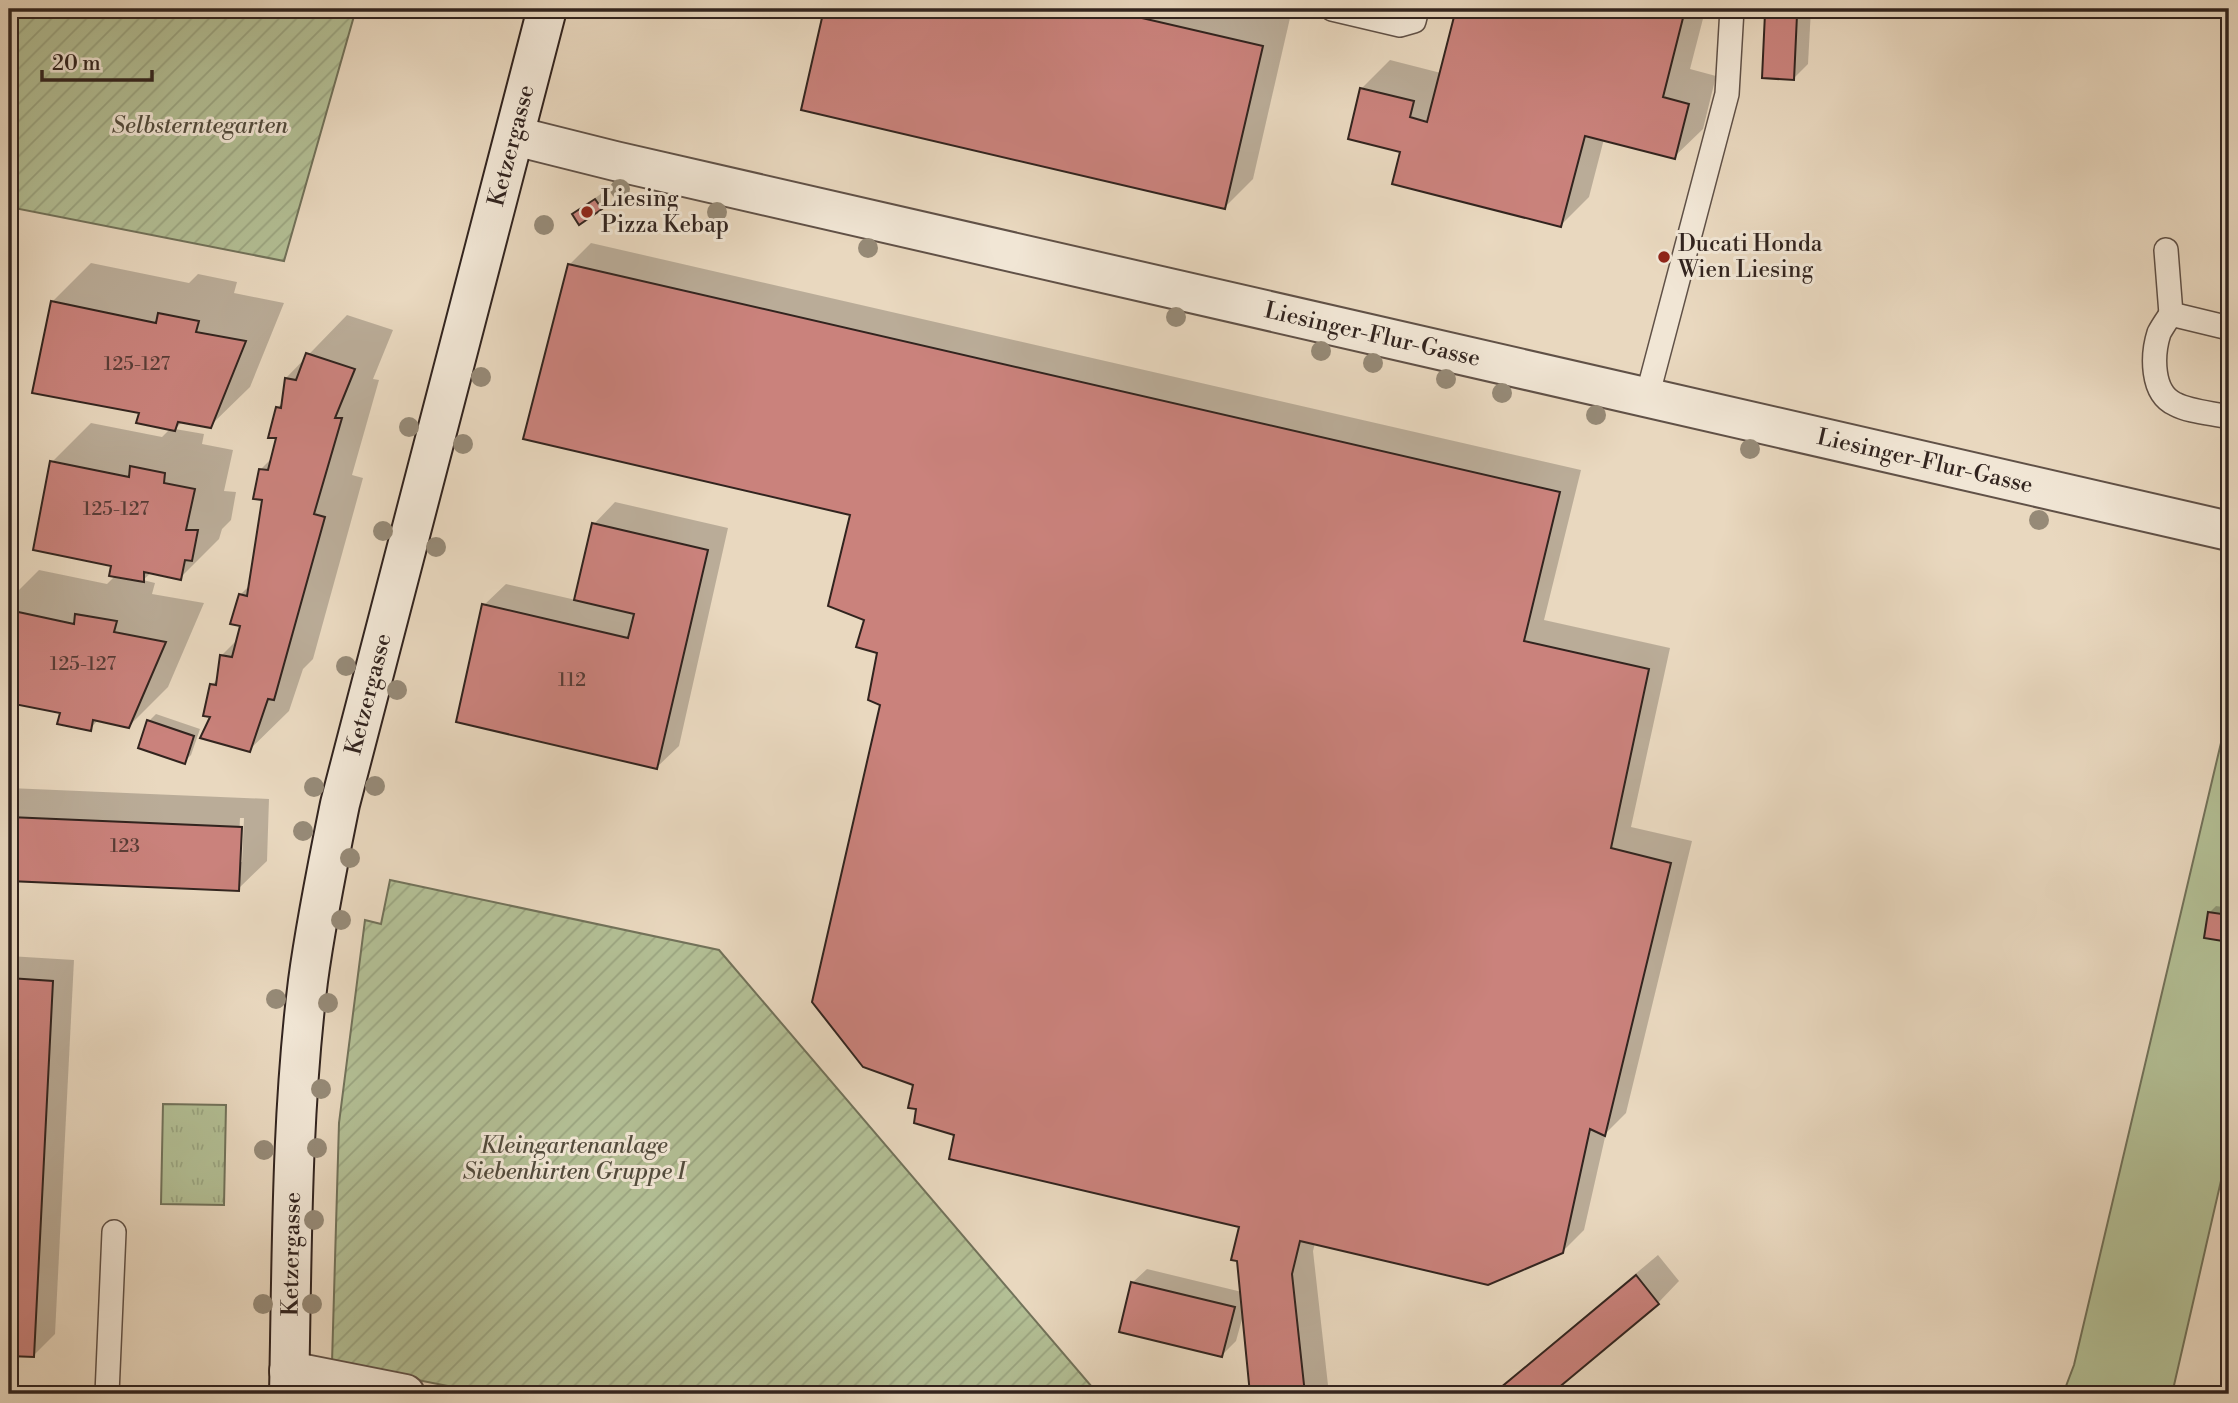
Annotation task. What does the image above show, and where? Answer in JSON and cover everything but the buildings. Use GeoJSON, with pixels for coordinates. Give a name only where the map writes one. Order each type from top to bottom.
{"type":"FeatureCollection","features":[{"type":"Feature","properties":{"kind":"street","name":"Ketzergasse"},"geometry":{"type":"LineString","coordinates":[[289,1383],[297,1128],[308,984],[320,900],[340,804],[547,9]]}},
{"type":"Feature","properties":{"kind":"street","name":"Liesinger-Flur-Gasse"},"geometry":{"type":"LineString","coordinates":[[515,136],[2229,531]]}},
{"type":"Feature","properties":{"kind":"street"},"geometry":{"type":"LineString","coordinates":[[289,1383],[405,1394]]}},
{"type":"Feature","properties":{"kind":"lane"},"geometry":{"type":"LineString","coordinates":[[1332,9],[1400,25],[1413,21],[1417,9]]}},
{"type":"Feature","properties":{"kind":"lane"},"geometry":{"type":"LineString","coordinates":[[1647,397],[1727,94],[1732,9]]}},
{"type":"Feature","properties":{"kind":"lane"},"geometry":{"type":"LineString","coordinates":[[2166,250],[2171,314],[2160,333],[2155,358],[2156,380],[2162,393],[2174,404],[2229,418]]}},
{"type":"Feature","properties":{"kind":"lane"},"geometry":{"type":"LineString","coordinates":[[2171,314],[2229,328]]}},
{"type":"Feature","properties":{"kind":"lane"},"geometry":{"type":"LineString","coordinates":[[107,1394],[114,1232]]}},
{"type":"Feature","properties":{"kind":"green space","name":"Selbsterntegarten"},"geometry":{"type":"Polygon","coordinates":[[[9,9],[356,9],[284,261],[9,207],[9,9]]]}},
{"type":"Feature","properties":{"kind":"green space"},"geometry":{"type":"Polygon","coordinates":[[[2229,709],[2229,1146],[2172,1394],[2063,1394],[2074,1365],[2229,709]]]}},
{"type":"Feature","properties":{"kind":"green space","name":"Kleingartenanlage Siebenhirten Gruppe I"},"geometry":{"type":"Polygon","coordinates":[[[390,880],[719,950],[1098,1394],[488,1394],[332,1363],[339,1123],[365,920],[381,924],[390,880]]]}},
{"type":"Feature","properties":{"kind":"green space"},"geometry":{"type":"Polygon","coordinates":[[[163,1104],[226,1105],[224,1205],[161,1204],[163,1104]]]}},
{"type":"Feature","properties":{"kind":"place","name":"Liesing Pizza Kebap"},"geometry":{"type":"Point","coordinates":[587,212]}},
{"type":"Feature","properties":{"kind":"place","name":"Ducati Honda Wien Liesing"},"geometry":{"type":"Point","coordinates":[1664,257]}}]}
